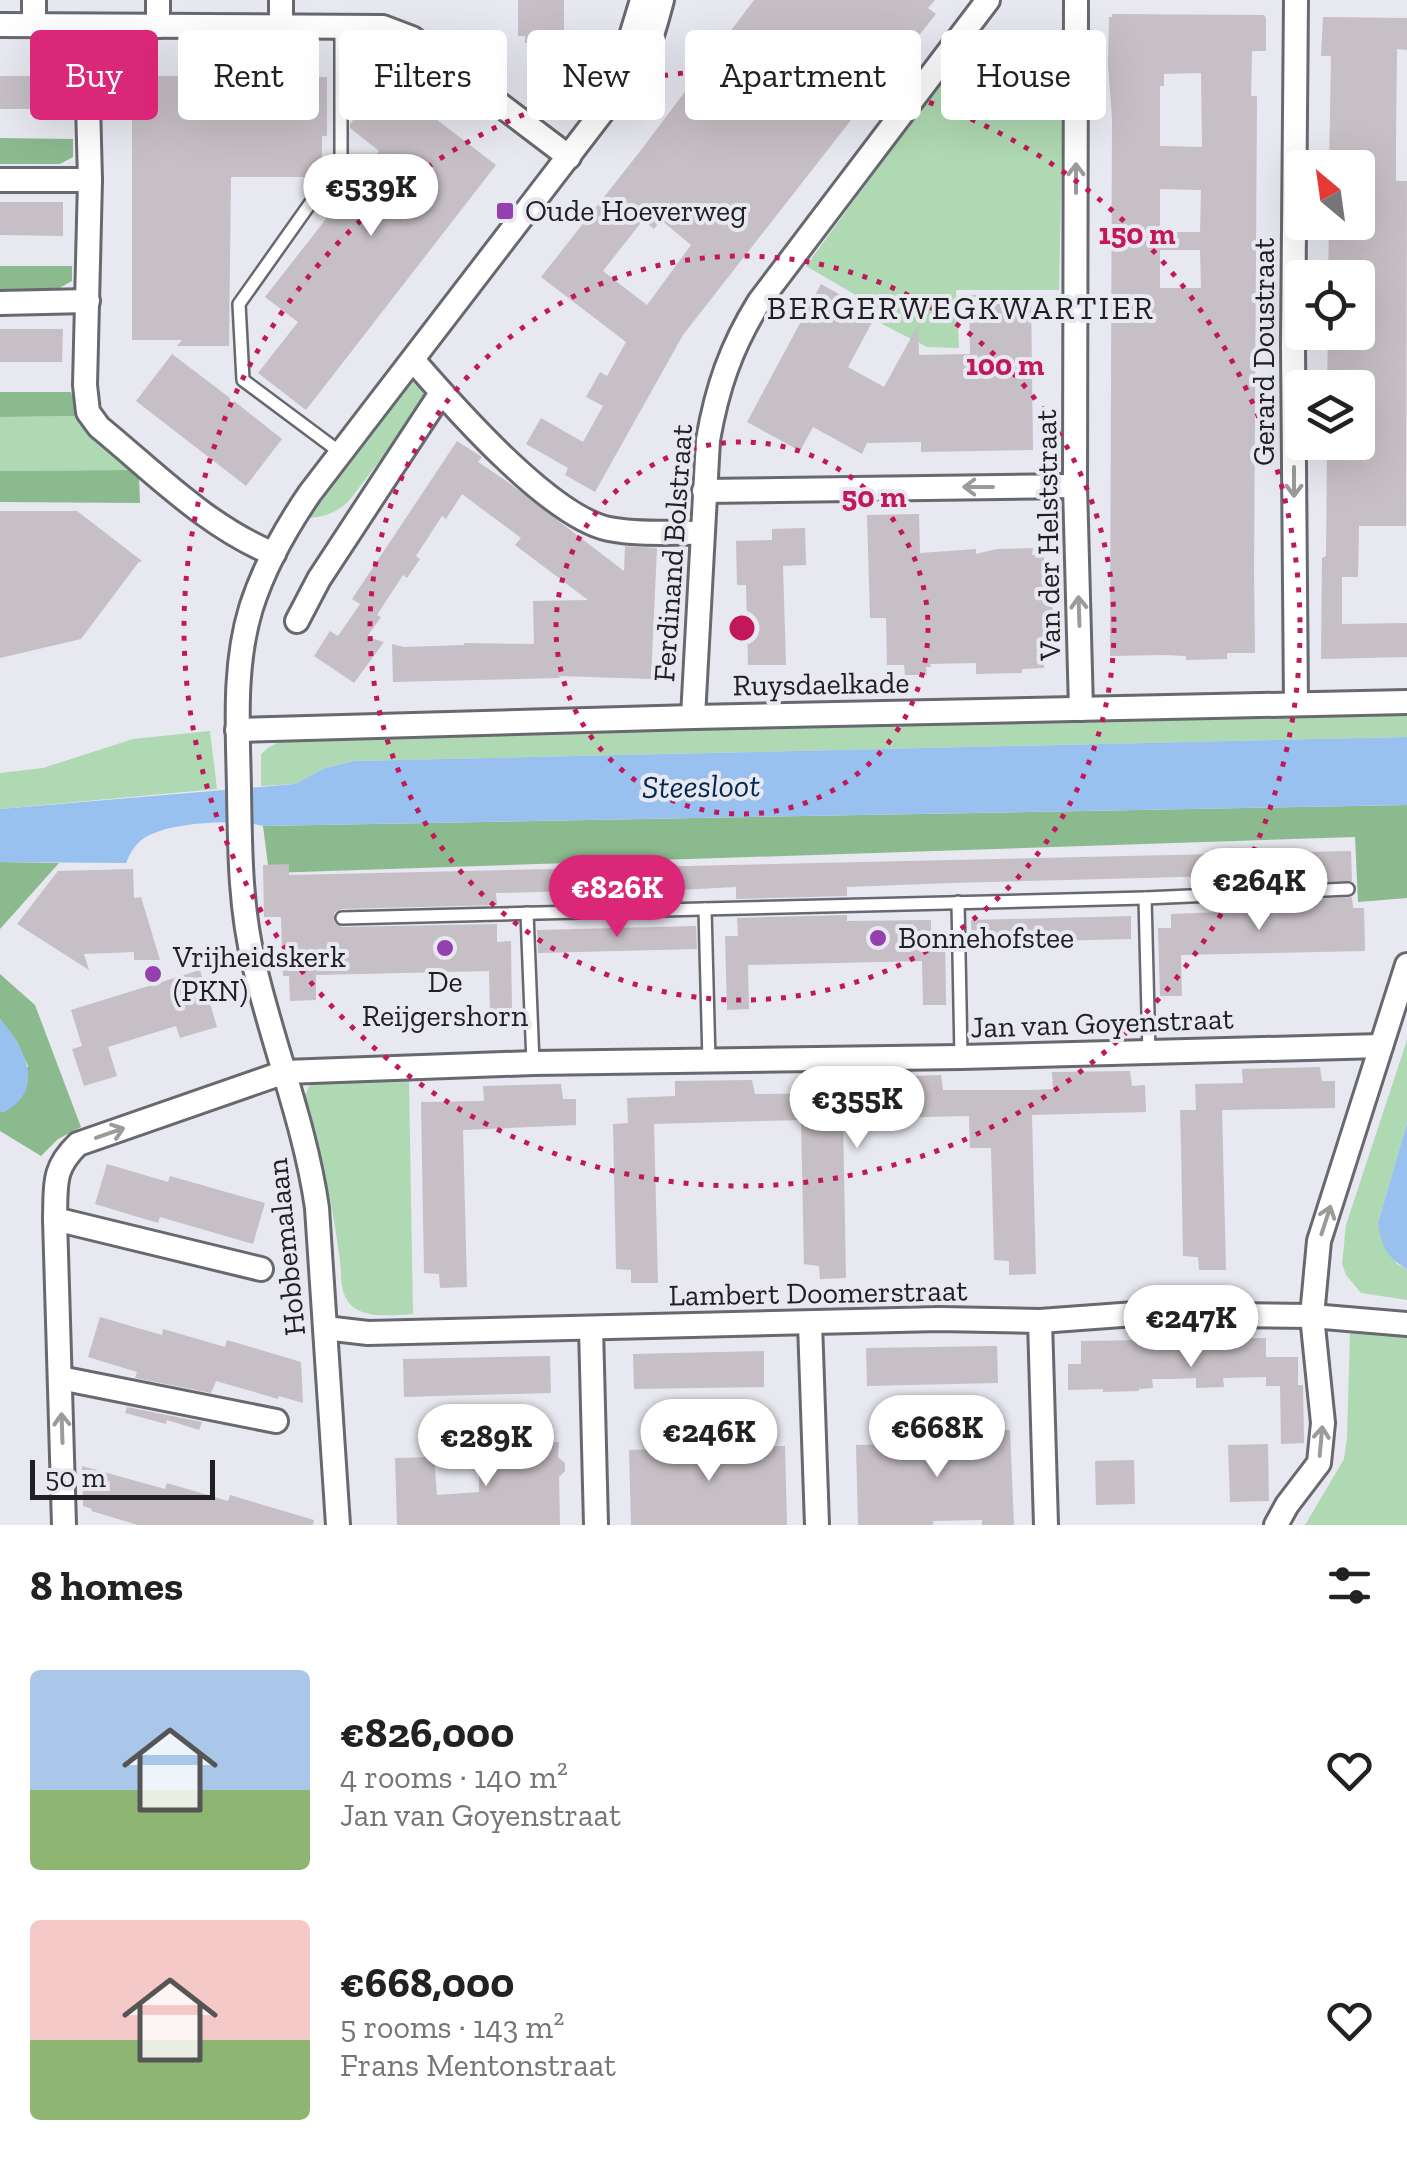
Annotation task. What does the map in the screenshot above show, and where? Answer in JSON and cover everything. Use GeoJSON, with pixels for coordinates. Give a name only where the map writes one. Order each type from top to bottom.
{"type":"FeatureCollection","features":[{"type":"Feature","properties":{"kind":"street"},"geometry":{"type":"LineString","coordinates":[[34,0],[34,25]]}},
{"type":"Feature","properties":{"kind":"street"},"geometry":{"type":"LineString","coordinates":[[158,0],[158,26]]}},
{"type":"Feature","properties":{"kind":"street"},"geometry":{"type":"LineString","coordinates":[[281,0],[281,25]]}},
{"type":"Feature","properties":{"kind":"street"},"geometry":{"type":"LineString","coordinates":[[633,30],[642,0]]}},
{"type":"Feature","properties":{"kind":"street"},"geometry":{"type":"LineString","coordinates":[[653,30],[662,0]]}},
{"type":"Feature","properties":{"kind":"street","name":"Van der Helststraat"},"geometry":{"type":"LineString","coordinates":[[1076,0],[1075,486],[1081,709]]}},
{"type":"Feature","properties":{"kind":"street","name":"Gerard Doustraat"},"geometry":{"type":"LineString","coordinates":[[1296,0],[1296,704]]}},
{"type":"Feature","properties":{"kind":"street","name":"Ferdinand Bolstraat"},"geometry":{"type":"LineString","coordinates":[[693,717],[704,491],[713,410],[733,346],[759,302],[982,2]]}},
{"type":"Feature","properties":{"kind":"street"},"geometry":{"type":"LineString","coordinates":[[0,25],[383,27],[412,38],[569,157]]}},
{"type":"Feature","properties":{"kind":"street"},"geometry":{"type":"LineString","coordinates":[[86,26],[90,180],[85,384],[88,412],[99,427],[218,525],[274,554]]}},
{"type":"Feature","properties":{"kind":"street"},"geometry":{"type":"LineString","coordinates":[[237,730],[238,685],[251,608],[274,554],[300,508],[597,120]]}},
{"type":"Feature","properties":{"kind":"street"},"geometry":{"type":"LineString","coordinates":[[0,180],[90,180]]}},
{"type":"Feature","properties":{"kind":"street"},"geometry":{"type":"LineString","coordinates":[[0,303],[88,301]]}},
{"type":"Feature","properties":{"kind":"street"},"geometry":{"type":"LineString","coordinates":[[413,360],[441,393],[536,486],[565,508],[608,529],[702,533]]}},
{"type":"Feature","properties":{"kind":"street"},"geometry":{"type":"LineString","coordinates":[[297,621],[441,393]]}},
{"type":"Feature","properties":{"kind":"street"},"geometry":{"type":"LineString","coordinates":[[704,491],[1075,486]]}},
{"type":"Feature","properties":{"kind":"street","name":"Ruysdaelkade"},"geometry":{"type":"LineString","coordinates":[[237,730],[1407,702]]}},
{"type":"Feature","properties":{"kind":"street","name":"Hobbemalaan"},"geometry":{"type":"LineString","coordinates":[[237,730],[242,894],[248,936],[313,1175],[338,1525]]}},
{"type":"Feature","properties":{"kind":"street"},"geometry":{"type":"LineString","coordinates":[[1276,1525],[1319,1464],[1323,1424],[1312,1316],[1319,1241],[1407,966]]}},
{"type":"Feature","properties":{"kind":"street","name":"Jan van Goyenstraat"},"geometry":{"type":"LineString","coordinates":[[64,1525],[56,1178],[63,1159],[78,1144],[285,1072],[533,1063],[1381,1046]]}},
{"type":"Feature","properties":{"kind":"street","name":"Hobbemalaan"},"geometry":{"type":"LineString","coordinates":[[55,1219],[261,1269]]}},
{"type":"Feature","properties":{"kind":"street","name":"Lambert Doomerstraat"},"geometry":{"type":"LineString","coordinates":[[326,1328],[368,1332],[1040,1320],[1136,1314],[1312,1316],[1407,1324]]}},
{"type":"Feature","properties":{"kind":"street"},"geometry":{"type":"LineString","coordinates":[[1040,1320],[1046,1525]]}},
{"type":"Feature","properties":{"kind":"street"},"geometry":{"type":"LineString","coordinates":[[810,1323],[817,1525]]}},
{"type":"Feature","properties":{"kind":"street"},"geometry":{"type":"LineString","coordinates":[[591,1328],[596,1525]]}},
{"type":"Feature","properties":{"kind":"street"},"geometry":{"type":"LineString","coordinates":[[60,1378],[276,1421]]}},
{"type":"Feature","properties":{"kind":"lane"},"geometry":{"type":"LineString","coordinates":[[341,26],[342,160],[239,304],[242,380],[341,453]]}},
{"type":"Feature","properties":{"kind":"lane"},"geometry":{"type":"LineString","coordinates":[[342,918],[1145,898],[1348,888]]}},
{"type":"Feature","properties":{"kind":"lane"},"geometry":{"type":"LineString","coordinates":[[1145,898],[1149,1052]]}},
{"type":"Feature","properties":{"kind":"lane"},"geometry":{"type":"LineString","coordinates":[[958,902],[961,1057]]}},
{"type":"Feature","properties":{"kind":"lane"},"geometry":{"type":"LineString","coordinates":[[706,909],[709,1061]]}},
{"type":"Feature","properties":{"kind":"lane"},"geometry":{"type":"LineString","coordinates":[[527,913],[533,1063]]}},
{"type":"Feature","properties":{"kind":"green space"},"geometry":{"type":"Polygon","coordinates":[[[941,82],[941,120],[1063,120],[1059,290],[956,290],[959,348],[927,347],[882,324],[888,314],[806,266],[913,120],[921,120],[921,109],[941,82]]]}},
{"type":"Feature","properties":{"kind":"green space"},"geometry":{"type":"Polygon","coordinates":[[[0,138],[73,139],[73,157],[60,164],[0,164],[0,138]]]}},
{"type":"Feature","properties":{"kind":"green space"},"geometry":{"type":"Polygon","coordinates":[[[0,266],[72,266],[72,281],[54,291],[0,290],[0,266]]]}},
{"type":"Feature","properties":{"kind":"green space"},"geometry":{"type":"Polygon","coordinates":[[[413,379],[427,396],[423,404],[348,502],[330,514],[308,518],[348,459],[413,379]]]}},
{"type":"Feature","properties":{"kind":"green space"},"geometry":{"type":"Polygon","coordinates":[[[0,392],[71,392],[79,416],[0,417],[0,392]]]}},
{"type":"Feature","properties":{"kind":"green space"},"geometry":{"type":"Polygon","coordinates":[[[79,416],[93,436],[130,470],[0,471],[0,417],[79,416]]]}},
{"type":"Feature","properties":{"kind":"green space"},"geometry":{"type":"Polygon","coordinates":[[[130,470],[139,477],[140,503],[0,502],[0,471],[130,470]]]}},
{"type":"Feature","properties":{"kind":"green space"},"geometry":{"type":"Polygon","coordinates":[[[1407,715],[1407,737],[354,761],[325,768],[295,784],[261,786],[261,754],[284,739],[1407,715]]]}},
{"type":"Feature","properties":{"kind":"green space"},"geometry":{"type":"Polygon","coordinates":[[[210,731],[217,789],[0,809],[0,773],[43,768],[133,739],[210,731]]]}},
{"type":"Feature","properties":{"kind":"green space"},"geometry":{"type":"Polygon","coordinates":[[[1407,805],[1407,898],[1358,902],[1355,837],[269,873],[263,826],[1407,805]]]}},
{"type":"Feature","properties":{"kind":"green space"},"geometry":{"type":"Polygon","coordinates":[[[0,862],[59,863],[0,929],[0,862]]]}},
{"type":"Feature","properties":{"kind":"green space"},"geometry":{"type":"Polygon","coordinates":[[[0,974],[35,1005],[81,1127],[58,1139],[41,1156],[0,1131],[0,1111],[4,1112],[28,1066],[0,1019],[0,974]]]}},
{"type":"Feature","properties":{"kind":"green space"},"geometry":{"type":"Polygon","coordinates":[[[1407,1040],[1407,1123],[1378,1223],[1397,1264],[1407,1269],[1407,1300],[1361,1293],[1342,1264],[1346,1225],[1407,1040]]]}},
{"type":"Feature","properties":{"kind":"green space"},"geometry":{"type":"Polygon","coordinates":[[[409,1080],[413,1314],[373,1315],[352,1306],[343,1291],[330,1200],[303,1101],[309,1086],[316,1083],[409,1080]]]}},
{"type":"Feature","properties":{"kind":"green space"},"geometry":{"type":"Polygon","coordinates":[[[1365,1325],[1407,1332],[1407,1525],[1305,1525],[1344,1459],[1350,1332],[1365,1325]]]}},
{"type":"Feature","properties":{"kind":"water","name":"Steesloot"},"geometry":{"type":"Polygon","coordinates":[[[1407,737],[1407,805],[263,826],[217,822],[180,826],[149,835],[139,842],[126,863],[0,862],[0,809],[295,784],[325,768],[354,761],[1407,737]]]}},
{"type":"Feature","properties":{"kind":"water"},"geometry":{"type":"Polygon","coordinates":[[[0,1019],[23,1054],[28,1080],[17,1103],[4,1112],[0,1111],[0,1019]]]}},
{"type":"Feature","properties":{"kind":"water"},"geometry":{"type":"Polygon","coordinates":[[[1407,1123],[1407,1269],[1386,1250],[1378,1223],[1407,1123]]]}},
{"type":"Feature","properties":{"kind":"building"},"geometry":{"type":"Polygon","coordinates":[[[518,0],[564,0],[564,30],[527,30],[527,43],[525,36],[518,36],[518,0]]]}},
{"type":"Feature","properties":{"kind":"building"},"geometry":{"type":"Polygon","coordinates":[[[754,0],[935,0],[928,8],[936,14],[921,33],[731,30],[754,0]]]}},
{"type":"Feature","properties":{"kind":"building"},"geometry":{"type":"Polygon","coordinates":[[[1112,17],[1266,18],[1266,51],[1252,51],[1251,96],[1257,96],[1255,653],[1227,653],[1227,659],[1110,656],[1112,119],[1108,64],[1112,17]],[[1201,73],[1164,74],[1164,86],[1160,86],[1160,146],[1202,147],[1201,73]],[[1160,189],[1160,232],[1200,232],[1201,190],[1160,189]],[[1160,250],[1160,288],[1201,288],[1200,250],[1160,250]]]}},
{"type":"Feature","properties":{"kind":"building"},"geometry":{"type":"Polygon","coordinates":[[[1323,17],[1407,18],[1407,50],[1397,49],[1396,139],[1396,181],[1407,181],[1406,526],[1359,526],[1358,577],[1342,577],[1342,624],[1407,623],[1407,657],[1321,659],[1327,460],[1375,460],[1375,370],[1327,370],[1328,350],[1375,350],[1375,260],[1328,260],[1329,240],[1375,240],[1375,150],[1329,150],[1331,56],[1321,56],[1323,17]]]}},
{"type":"Feature","properties":{"kind":"building"},"geometry":{"type":"Polygon","coordinates":[[[0,76],[30,76],[30,109],[0,109],[0,76]]]}},
{"type":"Feature","properties":{"kind":"building"},"geometry":{"type":"Polygon","coordinates":[[[158,76],[178,76],[178,120],[319,120],[319,77],[327,77],[327,136],[322,136],[322,171],[317,177],[231,177],[229,346],[177,346],[182,340],[132,340],[132,120],[158,120],[158,76]]]}},
{"type":"Feature","properties":{"kind":"building"},"geometry":{"type":"Polygon","coordinates":[[[685,92],[685,120],[851,120],[683,335],[595,492],[565,475],[568,468],[526,444],[541,418],[583,442],[603,406],[586,397],[600,372],[607,376],[626,342],[541,277],[685,92]],[[643,220],[603,271],[647,305],[691,245],[661,220],[654,229],[643,220]]]}},
{"type":"Feature","properties":{"kind":"building"},"geometry":{"type":"Polygon","coordinates":[[[353,120],[437,120],[496,165],[306,410],[258,373],[298,322],[265,297],[379,151],[350,124],[353,120]]]}},
{"type":"Feature","properties":{"kind":"building"},"geometry":{"type":"Polygon","coordinates":[[[0,202],[63,202],[63,236],[0,235],[0,202]]]}},
{"type":"Feature","properties":{"kind":"building"},"geometry":{"type":"Polygon","coordinates":[[[821,284],[876,315],[848,367],[884,387],[918,325],[919,355],[970,354],[969,295],[1031,294],[1033,450],[921,452],[921,442],[867,443],[862,454],[813,427],[800,451],[747,422],[821,284]]]}},
{"type":"Feature","properties":{"kind":"building"},"geometry":{"type":"Polygon","coordinates":[[[0,329],[63,329],[62,362],[0,362],[0,329]]]}},
{"type":"Feature","properties":{"kind":"building"},"geometry":{"type":"Polygon","coordinates":[[[172,354],[230,398],[230,406],[234,401],[282,439],[246,486],[136,401],[172,354]]]}},
{"type":"Feature","properties":{"kind":"building"},"geometry":{"type":"Polygon","coordinates":[[[457,441],[482,457],[478,462],[624,571],[625,546],[657,548],[651,679],[559,676],[393,682],[392,644],[534,644],[533,601],[588,600],[515,545],[521,538],[462,494],[446,519],[442,516],[416,556],[420,559],[407,578],[403,575],[377,615],[381,617],[367,637],[384,642],[354,683],[314,656],[330,631],[338,636],[360,604],[352,599],[457,441]]]}},
{"type":"Feature","properties":{"kind":"building"},"geometry":{"type":"Polygon","coordinates":[[[0,511],[77,511],[142,561],[81,639],[0,658],[0,511]]]}},
{"type":"Feature","properties":{"kind":"building"},"geometry":{"type":"Polygon","coordinates":[[[919,514],[920,553],[976,549],[976,554],[1033,548],[1032,555],[1044,555],[1045,587],[1052,587],[1053,629],[1044,629],[1044,668],[1022,669],[1022,673],[976,674],[976,663],[930,664],[926,667],[927,675],[905,675],[904,665],[887,665],[886,618],[870,618],[867,515],[919,514]]]}},
{"type":"Feature","properties":{"kind":"building"},"geometry":{"type":"Polygon","coordinates":[[[805,528],[806,565],[783,566],[786,665],[748,665],[746,585],[737,585],[736,541],[772,540],[772,529],[805,528]]]}},
{"type":"Feature","properties":{"kind":"building"},"geometry":{"type":"Polygon","coordinates":[[[1351,851],[1352,881],[1220,885],[1220,876],[952,883],[847,887],[847,896],[736,899],[736,887],[496,893],[497,905],[342,909],[334,913],[334,922],[342,927],[497,924],[497,942],[511,941],[512,1011],[490,1012],[489,971],[316,975],[316,1000],[290,1001],[289,976],[283,976],[281,917],[264,917],[263,865],[289,864],[289,875],[1351,851]]]}},
{"type":"Feature","properties":{"kind":"building"},"geometry":{"type":"Polygon","coordinates":[[[133,869],[134,898],[141,897],[160,960],[134,960],[134,952],[84,954],[89,970],[17,924],[58,871],[133,869]]]}},
{"type":"Feature","properties":{"kind":"building"},"geometry":{"type":"Polygon","coordinates":[[[1352,897],[1353,908],[1364,908],[1365,951],[1181,955],[1182,996],[1160,996],[1158,928],[1171,928],[1171,914],[1221,912],[1221,904],[1352,897]]]}},
{"type":"Feature","properties":{"kind":"building"},"geometry":{"type":"Polygon","coordinates":[[[847,915],[847,921],[931,920],[931,932],[945,932],[946,1005],[923,1005],[922,961],[748,965],[749,1009],[727,1010],[725,936],[738,936],[737,918],[847,915]]]}},
{"type":"Feature","properties":{"kind":"building"},"geometry":{"type":"Polygon","coordinates":[[[1131,916],[1131,939],[972,943],[971,920],[1131,916]]]}},
{"type":"Feature","properties":{"kind":"building"},"geometry":{"type":"Polygon","coordinates":[[[696,926],[697,949],[538,953],[537,930],[696,926]]]}},
{"type":"Feature","properties":{"kind":"building"},"geometry":{"type":"Polygon","coordinates":[[[200,970],[217,1027],[180,1038],[176,1026],[108,1047],[117,1076],[84,1086],[72,1049],[82,1046],[71,1010],[200,970]]]}},
{"type":"Feature","properties":{"kind":"building"},"geometry":{"type":"Polygon","coordinates":[[[1320,1067],[1322,1081],[1335,1081],[1335,1108],[1222,1110],[1226,1270],[1199,1270],[1198,1257],[1183,1256],[1180,1110],[1196,1110],[1195,1084],[1243,1083],[1242,1069],[1320,1067]]]}},
{"type":"Feature","properties":{"kind":"building"},"geometry":{"type":"Polygon","coordinates":[[[1130,1071],[1132,1086],[1145,1085],[1146,1112],[1032,1115],[1036,1274],[1009,1275],[1009,1261],[994,1260],[991,1148],[970,1148],[969,1116],[843,1119],[846,1278],[820,1279],[819,1266],[804,1264],[801,1120],[654,1124],[658,1283],[631,1283],[631,1270],[616,1269],[613,1124],[628,1123],[627,1098],[675,1096],[675,1081],[752,1080],[755,1094],[830,1093],[863,1092],[863,1077],[941,1075],[943,1090],[1031,1090],[1053,1089],[1052,1072],[1130,1071]]]}},
{"type":"Feature","properties":{"kind":"building"},"geometry":{"type":"Polygon","coordinates":[[[561,1084],[563,1099],[576,1099],[576,1125],[463,1130],[467,1287],[440,1288],[439,1274],[424,1273],[421,1102],[484,1101],[483,1086],[561,1084]]]}},
{"type":"Feature","properties":{"kind":"building"},"geometry":{"type":"Polygon","coordinates":[[[107,1164],[168,1182],[170,1176],[265,1203],[253,1244],[160,1217],[158,1223],[95,1204],[107,1164]]]}},
{"type":"Feature","properties":{"kind":"building"},"geometry":{"type":"Polygon","coordinates":[[[100,1317],[162,1335],[163,1329],[225,1347],[227,1340],[301,1362],[303,1403],[216,1381],[211,1393],[135,1378],[137,1372],[88,1357],[100,1317]]]}},
{"type":"Feature","properties":{"kind":"building"},"geometry":{"type":"Polygon","coordinates":[[[1266,1338],[1266,1357],[1298,1357],[1298,1385],[1303,1385],[1304,1443],[1281,1444],[1280,1386],[1266,1386],[1266,1377],[1223,1378],[1224,1387],[1196,1388],[1196,1378],[1152,1379],[1153,1388],[1139,1391],[1068,1390],[1068,1364],[1081,1364],[1081,1341],[1266,1338]]]}},
{"type":"Feature","properties":{"kind":"building"},"geometry":{"type":"Polygon","coordinates":[[[997,1346],[998,1383],[867,1386],[866,1348],[997,1346]]]}},
{"type":"Feature","properties":{"kind":"building"},"geometry":{"type":"Polygon","coordinates":[[[764,1351],[764,1387],[634,1389],[633,1354],[764,1351]]]}},
{"type":"Feature","properties":{"kind":"building"},"geometry":{"type":"Polygon","coordinates":[[[550,1356],[551,1393],[404,1397],[403,1359],[550,1356]]]}},
{"type":"Feature","properties":{"kind":"building"},"geometry":{"type":"Polygon","coordinates":[[[127,1407],[202,1422],[199,1430],[167,1420],[166,1424],[125,1413],[127,1407]]]}},
{"type":"Feature","properties":{"kind":"building"},"geometry":{"type":"Polygon","coordinates":[[[1010,1430],[1014,1525],[982,1525],[982,1520],[933,1521],[933,1525],[858,1525],[856,1445],[904,1444],[904,1434],[1010,1430]]]}},
{"type":"Feature","properties":{"kind":"building"},"geometry":{"type":"Polygon","coordinates":[[[758,1437],[758,1447],[785,1446],[787,1525],[631,1525],[629,1450],[683,1448],[682,1439],[758,1437]]]}},
{"type":"Feature","properties":{"kind":"building"},"geometry":{"type":"Polygon","coordinates":[[[559,1442],[558,1457],[565,1463],[565,1471],[559,1477],[560,1525],[397,1525],[395,1458],[434,1457],[437,1495],[479,1492],[479,1444],[559,1442]]]}},
{"type":"Feature","properties":{"kind":"building"},"geometry":{"type":"Polygon","coordinates":[[[1268,1444],[1269,1501],[1230,1502],[1228,1445],[1268,1444]]]}},
{"type":"Feature","properties":{"kind":"building"},"geometry":{"type":"Polygon","coordinates":[[[1134,1460],[1135,1504],[1096,1505],[1095,1461],[1134,1460]]]}},
{"type":"Feature","properties":{"kind":"building"},"geometry":{"type":"Polygon","coordinates":[[[82,1466],[165,1489],[167,1483],[228,1501],[230,1495],[314,1520],[313,1525],[138,1525],[83,1506],[82,1466]]]}},
{"type":"Feature","properties":{"kind":"place","name":"Oude Hoeverweg"},"geometry":{"type":"Point","coordinates":[505,211]}},
{"type":"Feature","properties":{"kind":"place","name":"Bonnehofstee"},"geometry":{"type":"Point","coordinates":[878,938]}},
{"type":"Feature","properties":{"kind":"place","name":"De Reijgershorn"},"geometry":{"type":"Point","coordinates":[445,948]}},
{"type":"Feature","properties":{"kind":"place","name":"Vrijheidskerk (PKN)"},"geometry":{"type":"Point","coordinates":[153,974]}},
{"type":"Feature","properties":{"kind":"district","name":"BERGERWEGKWARTIER"},"geometry":{"type":"Point","coordinates":[961,308]}}]}
